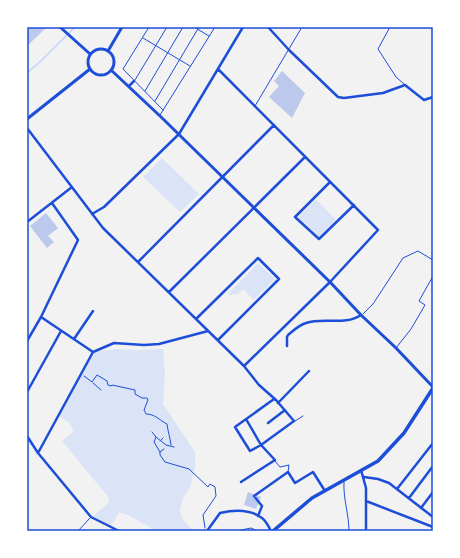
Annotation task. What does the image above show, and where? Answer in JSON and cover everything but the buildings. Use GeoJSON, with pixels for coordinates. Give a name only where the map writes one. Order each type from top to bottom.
{"type":"FeatureCollection","features":[{"type":"Feature","properties":{"kind":"main road"},"geometry":{"type":"LineString","coordinates":[[272,531],[312,498],[378,461],[404,432],[433,388]]}},
{"type":"Feature","properties":{"kind":"street"},"geometry":{"type":"LineString","coordinates":[[60,27],[90,54]]}},
{"type":"Feature","properties":{"kind":"street"},"geometry":{"type":"LineString","coordinates":[[108,51],[122,27]]}},
{"type":"Feature","properties":{"kind":"street"},"geometry":{"type":"LineString","coordinates":[[92,214],[104,207],[179,134],[243,27]]}},
{"type":"Feature","properties":{"kind":"street"},"geometry":{"type":"LineString","coordinates":[[268,27],[289,50],[338,97],[344,98],[383,93],[405,85],[424,100],[433,97]]}},
{"type":"Feature","properties":{"kind":"street"},"geometry":{"type":"LineString","coordinates":[[97,49],[104,49],[108,51],[113,58],[113,66],[111,70],[104,75],[96,74],[90,69],[88,61],[90,54],[97,49]]}},
{"type":"Feature","properties":{"kind":"street"},"geometry":{"type":"LineString","coordinates":[[27,119],[90,69]]}},
{"type":"Feature","properties":{"kind":"street"},"geometry":{"type":"LineString","coordinates":[[218,69],[378,230],[330,282],[244,366]]}},
{"type":"Feature","properties":{"kind":"street"},"geometry":{"type":"LineString","coordinates":[[111,70],[179,134],[330,282],[361,315],[396,348],[433,388]]}},
{"type":"Feature","properties":{"kind":"street"},"geometry":{"type":"LineString","coordinates":[[129,86],[134,80]]}},
{"type":"Feature","properties":{"kind":"street"},"geometry":{"type":"LineString","coordinates":[[138,262],[274,125]]}},
{"type":"Feature","properties":{"kind":"street"},"geometry":{"type":"LineString","coordinates":[[27,128],[103,228],[244,366],[258,385],[274,398],[294,421],[261,445],[250,451],[234,427],[274,398]]}},
{"type":"Feature","properties":{"kind":"street"},"geometry":{"type":"LineString","coordinates":[[169,292],[305,157]]}},
{"type":"Feature","properties":{"kind":"street"},"geometry":{"type":"LineString","coordinates":[[330,182],[295,217],[319,239],[354,205]]}},
{"type":"Feature","properties":{"kind":"street"},"geometry":{"type":"LineString","coordinates":[[27,222],[72,187]]}},
{"type":"Feature","properties":{"kind":"street"},"geometry":{"type":"LineString","coordinates":[[27,341],[41,317],[78,240],[52,203]]}},
{"type":"Feature","properties":{"kind":"street"},"geometry":{"type":"LineString","coordinates":[[196,319],[258,258],[279,279],[218,340]]}},
{"type":"Feature","properties":{"kind":"street"},"geometry":{"type":"LineString","coordinates":[[74,339],[94,311]]}},
{"type":"Feature","properties":{"kind":"street"},"geometry":{"type":"LineString","coordinates":[[288,346],[288,335],[305,323],[321,320],[353,320],[361,315]]}},
{"type":"Feature","properties":{"kind":"street"},"geometry":{"type":"LineString","coordinates":[[41,317],[93,352]]}},
{"type":"Feature","properties":{"kind":"street"},"geometry":{"type":"LineString","coordinates":[[27,392],[61,331]]}},
{"type":"Feature","properties":{"kind":"street"},"geometry":{"type":"LineString","coordinates":[[38,453],[93,352],[114,343],[144,345],[159,344],[208,331]]}},
{"type":"Feature","properties":{"kind":"street"},"geometry":{"type":"LineString","coordinates":[[278,403],[308,371]]}},
{"type":"Feature","properties":{"kind":"street"},"geometry":{"type":"LineString","coordinates":[[268,423],[285,410]]}},
{"type":"Feature","properties":{"kind":"street"},"geometry":{"type":"LineString","coordinates":[[241,482],[275,460],[261,445],[246,419]]}},
{"type":"Feature","properties":{"kind":"street"},"geometry":{"type":"LineString","coordinates":[[27,436],[38,453],[91,517],[119,531]]}},
{"type":"Feature","properties":{"kind":"street"},"geometry":{"type":"LineString","coordinates":[[397,489],[433,443]]}},
{"type":"Feature","properties":{"kind":"street"},"geometry":{"type":"LineString","coordinates":[[409,498],[433,466]]}},
{"type":"Feature","properties":{"kind":"street"},"geometry":{"type":"LineString","coordinates":[[361,470],[364,477],[366,501],[366,531]]}},
{"type":"Feature","properties":{"kind":"street"},"geometry":{"type":"LineString","coordinates":[[258,516],[262,506],[254,496],[288,472],[295,483],[313,472],[324,491]]}},
{"type":"Feature","properties":{"kind":"street"},"geometry":{"type":"LineString","coordinates":[[364,477],[384,481],[397,489],[433,517]]}},
{"type":"Feature","properties":{"kind":"street"},"geometry":{"type":"LineString","coordinates":[[421,508],[433,492]]}},
{"type":"Feature","properties":{"kind":"street"},"geometry":{"type":"LineString","coordinates":[[366,501],[433,527]]}},
{"type":"Feature","properties":{"kind":"street"},"geometry":{"type":"LineString","coordinates":[[206,531],[220,513],[232,510],[262,518],[272,531]]}},
{"type":"Feature","properties":{"kind":"lane"},"geometry":{"type":"LineString","coordinates":[[149,27],[123,69],[163,110]]}},
{"type":"Feature","properties":{"kind":"lane"},"geometry":{"type":"LineString","coordinates":[[134,80],[168,27]]}},
{"type":"Feature","properties":{"kind":"lane"},"geometry":{"type":"LineString","coordinates":[[145,91],[182,27]]}},
{"type":"Feature","properties":{"kind":"lane"},"geometry":{"type":"LineString","coordinates":[[194,27],[198,28],[209,36]]}},
{"type":"Feature","properties":{"kind":"lane"},"geometry":{"type":"LineString","coordinates":[[160,116],[215,27]]}},
{"type":"Feature","properties":{"kind":"lane"},"geometry":{"type":"LineString","coordinates":[[255,106],[302,27]]}},
{"type":"Feature","properties":{"kind":"lane"},"geometry":{"type":"LineString","coordinates":[[390,27],[378,49],[396,77],[405,85]]}},
{"type":"Feature","properties":{"kind":"lane"},"geometry":{"type":"LineString","coordinates":[[154,101],[198,28]]}},
{"type":"Feature","properties":{"kind":"lane"},"geometry":{"type":"LineString","coordinates":[[142,38],[190,66]]}},
{"type":"Feature","properties":{"kind":"lane"},"geometry":{"type":"LineString","coordinates":[[361,315],[373,304],[403,258],[418,251],[433,260]]}},
{"type":"Feature","properties":{"kind":"lane"},"geometry":{"type":"LineString","coordinates":[[396,348],[411,329],[425,305],[419,301],[433,276]]}},
{"type":"Feature","properties":{"kind":"lane"},"geometry":{"type":"LineString","coordinates":[[294,421],[303,416]]}},
{"type":"Feature","properties":{"kind":"lane"},"geometry":{"type":"LineString","coordinates":[[275,460],[280,467],[289,465],[288,472]]}},
{"type":"Feature","properties":{"kind":"lane"},"geometry":{"type":"LineString","coordinates":[[344,480],[343,492],[349,531]]}},
{"type":"Feature","properties":{"kind":"lane"},"geometry":{"type":"LineString","coordinates":[[78,531],[91,517]]}},
{"type":"Feature","properties":{"kind":"lane"},"geometry":{"type":"LineString","coordinates":[[241,530],[252,528],[258,531]]}},
{"type":"Feature","properties":{"kind":"path"},"geometry":{"type":"LineString","coordinates":[[82,374],[101,390]]}},
{"type":"Feature","properties":{"kind":"path"},"geometry":{"type":"LineString","coordinates":[[92,382],[97,375],[108,382],[108,385],[111,386],[112,384],[135,390],[136,394],[142,398],[147,398],[148,400],[144,410],[146,414],[145,417]]}},
{"type":"Feature","properties":{"kind":"path"},"geometry":{"type":"LineString","coordinates":[[146,414],[157,417],[167,424],[170,434],[170,445]]}},
{"type":"Feature","properties":{"kind":"path"},"geometry":{"type":"LineString","coordinates":[[152,432],[160,441],[166,445],[174,447]]}},
{"type":"Feature","properties":{"kind":"path"},"geometry":{"type":"LineString","coordinates":[[156,437],[154,442],[165,462],[189,469],[208,487],[210,484],[215,487],[216,496],[203,515],[206,531]]}},
{"type":"Feature","properties":{"kind":"path"},"geometry":{"type":"LineString","coordinates":[[160,441],[163,438]]}},
{"type":"Feature","properties":{"kind":"path"},"geometry":{"type":"LineString","coordinates":[[160,452],[164,449]]}},
{"type":"Feature","properties":{"kind":"shaded area"},"geometry":{"type":"Polygon","coordinates":[[[162,158],[199,194],[180,212],[143,177],[162,158]]]}},
{"type":"Feature","properties":{"kind":"shaded area"},"geometry":{"type":"Polygon","coordinates":[[[316,199],[336,220],[319,237],[298,217],[316,199]]]}},
{"type":"Feature","properties":{"kind":"shaded area"},"geometry":{"type":"Polygon","coordinates":[[[258,263],[275,279],[254,300],[243,289],[237,295],[233,294],[231,296],[228,294],[258,263]]]}},
{"type":"Feature","properties":{"kind":"shaded area"},"geometry":{"type":"Polygon","coordinates":[[[117,349],[163,349],[165,374],[163,404],[195,452],[195,469],[190,488],[182,500],[180,512],[183,519],[193,531],[150,531],[151,528],[128,515],[119,512],[111,526],[93,516],[108,503],[109,498],[62,441],[74,431],[69,423],[59,416],[93,352],[117,349]]]}},
{"type":"Feature","properties":{"kind":"waterway"},"geometry":{"type":"LineString","coordinates":[[27,73],[75,27]]}}]}
